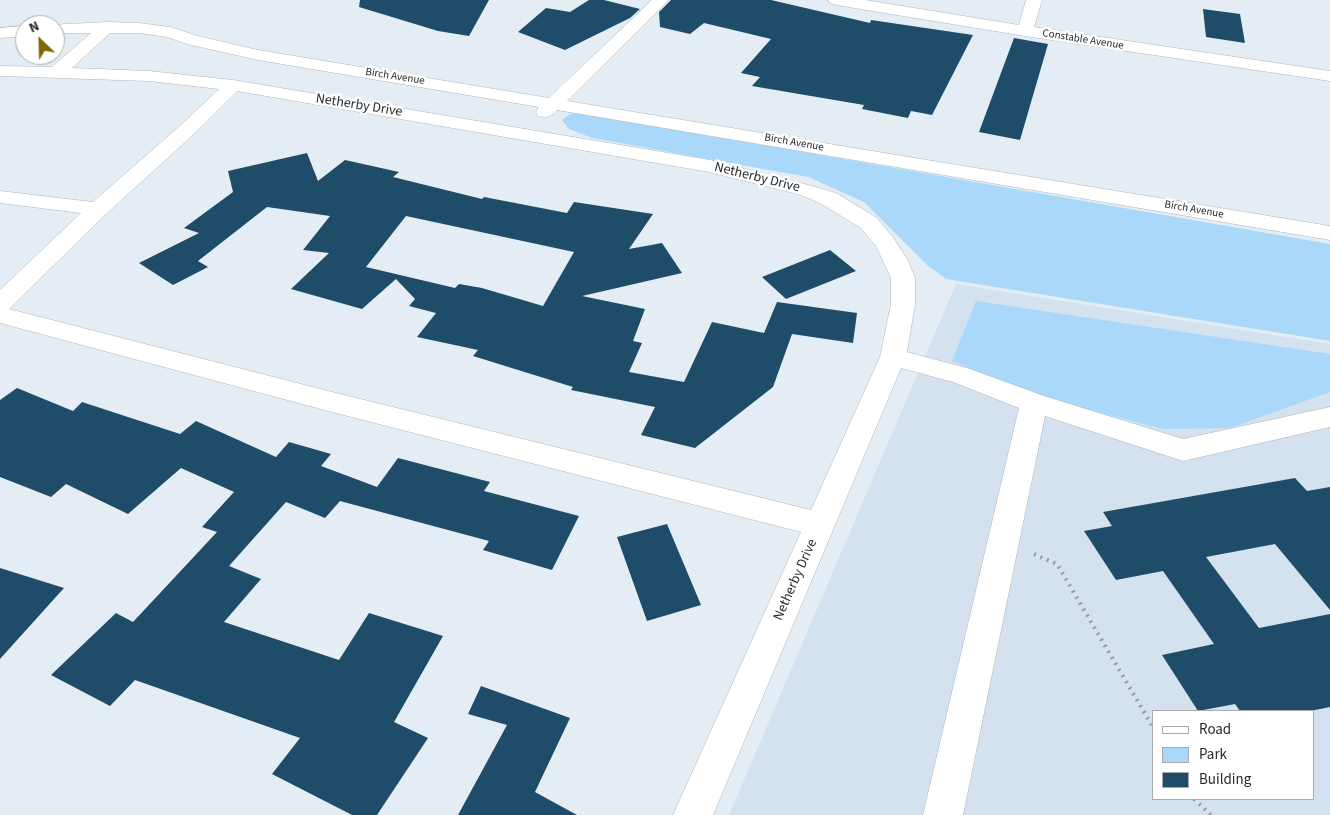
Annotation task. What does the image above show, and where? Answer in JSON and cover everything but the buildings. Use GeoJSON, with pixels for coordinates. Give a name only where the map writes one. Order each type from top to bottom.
{"type":"FeatureCollection","features":[{"type":"Feature","properties":{"kind":"street"},"geometry":{"type":"LineString","coordinates":[[523,133],[660,0]]}},
{"type":"Feature","properties":{"kind":"street","name":"Constable Avenue"},"geometry":{"type":"LineString","coordinates":[[836,0],[1025,31],[1330,76]]}},
{"type":"Feature","properties":{"kind":"street"},"geometry":{"type":"LineString","coordinates":[[1025,31],[1034,0]]}},
{"type":"Feature","properties":{"kind":"street"},"geometry":{"type":"LineString","coordinates":[[58,72],[107,27]]}},
{"type":"Feature","properties":{"kind":"street","name":"Birch Avenue"},"geometry":{"type":"LineString","coordinates":[[65,28],[139,28],[170,32],[192,40],[258,55],[1330,233]]}},
{"type":"Feature","properties":{"kind":"street"},"geometry":{"type":"LineString","coordinates":[[0,33],[15,32]]}},
{"type":"Feature","properties":{"kind":"street","name":"Netherby Drive"},"geometry":{"type":"LineString","coordinates":[[0,71],[149,76],[233,85],[523,133],[729,170],[828,198],[869,223],[886,244],[903,278],[903,304],[893,357],[693,815]]}},
{"type":"Feature","properties":{"kind":"street"},"geometry":{"type":"LineString","coordinates":[[0,304],[98,208],[188,129],[233,85]]}},
{"type":"Feature","properties":{"kind":"street"},"geometry":{"type":"LineString","coordinates":[[0,197],[98,208]]}},
{"type":"Feature","properties":{"kind":"street"},"geometry":{"type":"LineString","coordinates":[[0,315],[332,402],[821,525]]}},
{"type":"Feature","properties":{"kind":"street"},"geometry":{"type":"LineString","coordinates":[[893,357],[961,375],[1034,403],[1183,450],[1330,417]]}},
{"type":"Feature","properties":{"kind":"street"},"geometry":{"type":"LineString","coordinates":[[943,815],[1034,403]]}},
{"type":"Feature","properties":{"kind":"path"},"geometry":{"type":"LineString","coordinates":[[1004,541],[1057,564],[1152,726]]}},
{"type":"Feature","properties":{"kind":"path"},"geometry":{"type":"LineString","coordinates":[[1195,800],[1211,815]]}},
{"type":"Feature","properties":{"kind":"shaded area"},"geometry":{"type":"Polygon","coordinates":[[[956,284],[1330,344],[1330,815],[729,815],[956,284]]]}},
{"type":"Feature","properties":{"kind":"green space"},"geometry":{"type":"Polygon","coordinates":[[[580,113],[1330,244],[1330,341],[946,279],[927,265],[864,202],[808,177],[592,138],[569,129],[562,120],[570,114],[580,113]]]}},
{"type":"Feature","properties":{"kind":"green space"},"geometry":{"type":"Polygon","coordinates":[[[976,301],[1330,354],[1330,392],[1230,428],[1163,429],[1036,396],[952,361],[976,301]]]}}]}
